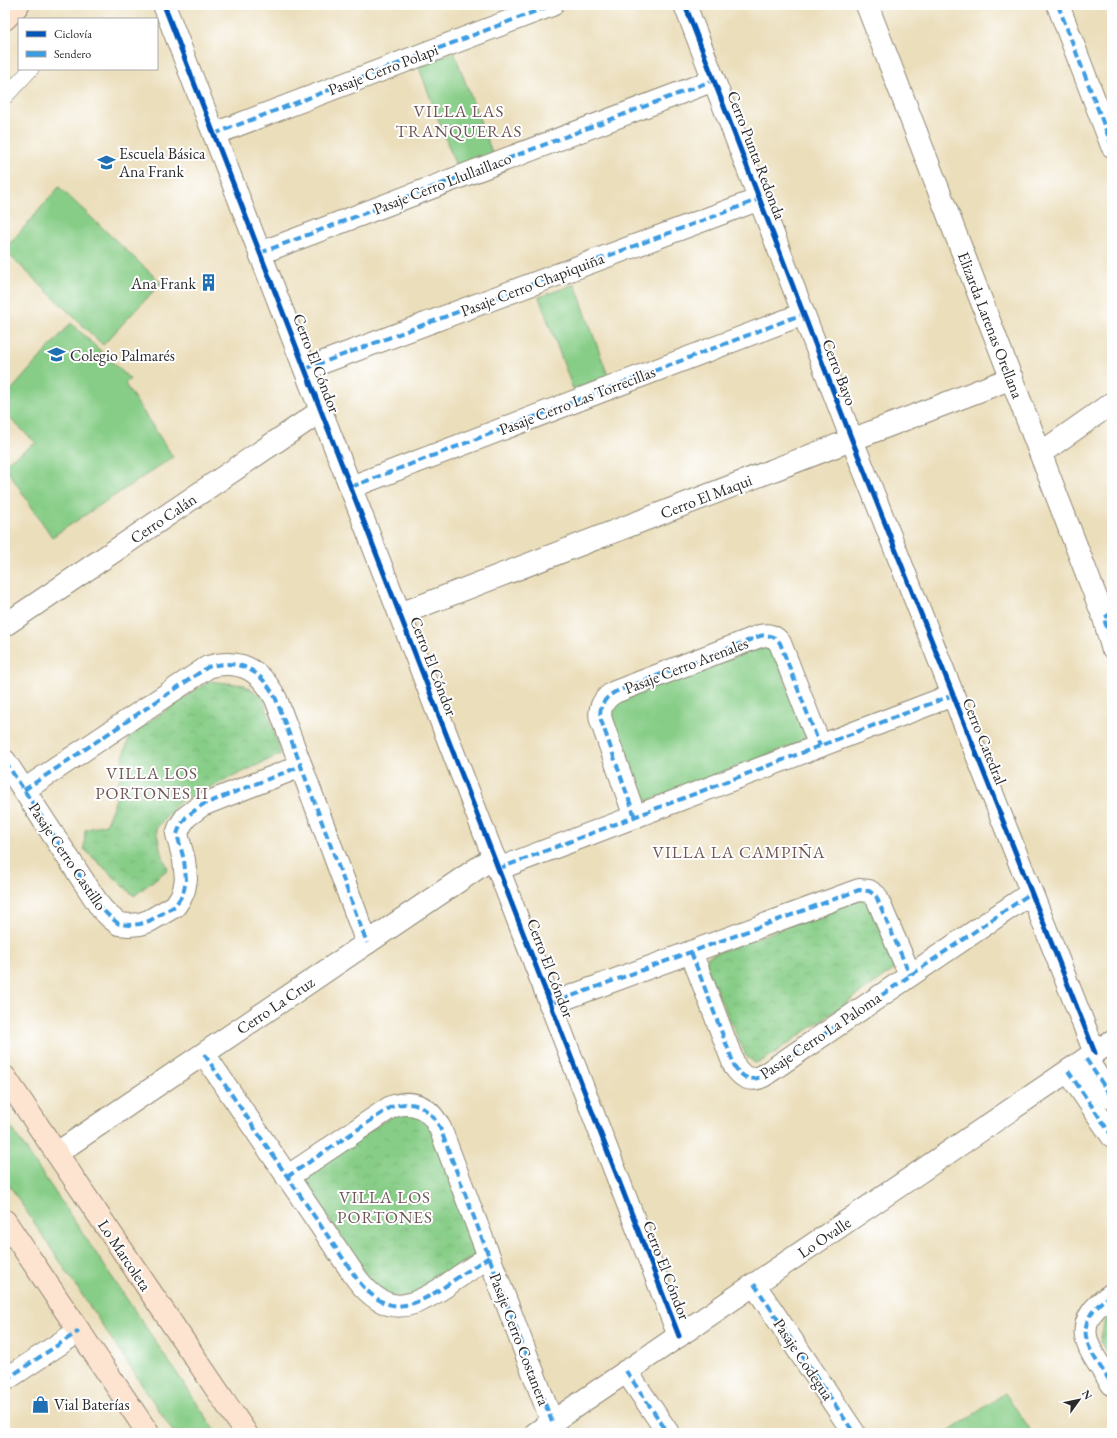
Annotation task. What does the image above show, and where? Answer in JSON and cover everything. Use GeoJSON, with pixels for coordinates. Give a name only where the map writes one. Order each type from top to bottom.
{"type":"FeatureCollection","features":[{"type":"Feature","properties":{"kind":"main road"},"geometry":{"type":"LineString","coordinates":[[5,19],[18,5]]}},
{"type":"Feature","properties":{"kind":"main road","name":"Lo Marcoleta"},"geometry":{"type":"LineString","coordinates":[[5,1077],[246,1433]]}},
{"type":"Feature","properties":{"kind":"main road"},"geometry":{"type":"LineString","coordinates":[[5,1221],[148,1433]]}},
{"type":"Feature","properties":{"kind":"street","name":"Cerro El Cóndor"},"geometry":{"type":"LineString","coordinates":[[164,5],[679,1336]]}},
{"type":"Feature","properties":{"kind":"street","name":"Pasaje Cerro Polapi"},"geometry":{"type":"LineString","coordinates":[[214,134],[550,5]]}},
{"type":"Feature","properties":{"kind":"street","name":"Cerro Punta Redonda"},"geometry":{"type":"LineString","coordinates":[[686,5],[803,314]]}},
{"type":"Feature","properties":{"kind":"street","name":"Elizarda Larenas Orellana"},"geometry":{"type":"LineString","coordinates":[[866,5],[1041,453],[1108,615],[1112,647]]}},
{"type":"Feature","properties":{"kind":"street"},"geometry":{"type":"LineString","coordinates":[[1058,5],[1112,146]]}},
{"type":"Feature","properties":{"kind":"street","name":"Pasaje Cerro Llullaillaco"},"geometry":{"type":"LineString","coordinates":[[260,252],[714,80]]}},
{"type":"Feature","properties":{"kind":"street","name":"Pasaje Cerro Chapiquiña"},"geometry":{"type":"LineString","coordinates":[[305,369],[760,199]]}},
{"type":"Feature","properties":{"kind":"street","name":"Cerro Bayo"},"geometry":{"type":"LineString","coordinates":[[803,314],[852,440]]}},
{"type":"Feature","properties":{"kind":"street","name":"Pasaje Cerro Las Torrecillas"},"geometry":{"type":"LineString","coordinates":[[351,487],[803,314]]}},
{"type":"Feature","properties":{"kind":"street","name":"Cerro El Maqui"},"geometry":{"type":"LineString","coordinates":[[400,614],[1012,378]]}},
{"type":"Feature","properties":{"kind":"street"},"geometry":{"type":"LineString","coordinates":[[1041,453],[1112,403]]}},
{"type":"Feature","properties":{"kind":"street","name":"Cerro Calán"},"geometry":{"type":"LineString","coordinates":[[5,625],[321,411]]}},
{"type":"Feature","properties":{"kind":"street","name":"Cerro Catedral"},"geometry":{"type":"LineString","coordinates":[[852,440],[1031,893],[1090,1056]]}},
{"type":"Feature","properties":{"kind":"street","name":"Pasaje Cerro Arenales"},"geometry":{"type":"LineString","coordinates":[[635,817],[601,720],[601,709],[605,700],[615,692],[760,636],[769,635],[778,639],[820,746]]}},
{"type":"Feature","properties":{"kind":"street","name":"Pasaje Cerro Castillo"},"geometry":{"type":"LineString","coordinates":[[24,790],[202,670],[221,664],[245,667],[253,670],[265,680],[276,699],[367,943]]}},
{"type":"Feature","properties":{"kind":"street"},"geometry":{"type":"LineString","coordinates":[[496,863],[635,817],[953,695]]}},
{"type":"Feature","properties":{"kind":"street","name":"Pasaje Cerro Castillo"},"geometry":{"type":"LineString","coordinates":[[5,761],[101,908],[119,924],[129,925],[140,924],[161,915],[175,906],[181,897],[186,879],[184,860],[177,834],[186,817],[202,805],[301,766]]}},
{"type":"Feature","properties":{"kind":"street","name":"Cerro La Cruz"},"geometry":{"type":"LineString","coordinates":[[57,1153],[367,943],[496,863]]}},
{"type":"Feature","properties":{"kind":"street"},"geometry":{"type":"LineString","coordinates":[[550,1004],[855,890],[869,891],[876,896],[910,975]]}},
{"type":"Feature","properties":{"kind":"street","name":"Pasaje Cerro La Paloma"},"geometry":{"type":"LineString","coordinates":[[690,952],[735,1067],[742,1076],[752,1080],[763,1076],[1031,893]]}},
{"type":"Feature","properties":{"kind":"street","name":"Pasaje Cerro Costanera"},"geometry":{"type":"LineString","coordinates":[[204,1054],[356,1279],[363,1288],[380,1301],[399,1306],[417,1303],[437,1292],[489,1257]]}},
{"type":"Feature","properties":{"kind":"street"},"geometry":{"type":"LineString","coordinates":[[1090,1056],[1112,1098]]}},
{"type":"Feature","properties":{"kind":"street"},"geometry":{"type":"LineString","coordinates":[[1090,1056],[1112,1136]]}},
{"type":"Feature","properties":{"kind":"street","name":"Lo Ovalle"},"geometry":{"type":"LineString","coordinates":[[544,1428],[1090,1056]]}},
{"type":"Feature","properties":{"kind":"street","name":"Pasaje Cerro Costanera"},"geometry":{"type":"LineString","coordinates":[[288,1177],[392,1107],[413,1104],[428,1111],[434,1117],[440,1128],[489,1257],[544,1428]]}},
{"type":"Feature","properties":{"kind":"street","name":"Pasaje Codegua"},"geometry":{"type":"LineString","coordinates":[[754,1284],[854,1433]]}},
{"type":"Feature","properties":{"kind":"street"},"geometry":{"type":"LineString","coordinates":[[1112,1294],[1096,1306],[1090,1315],[1086,1326],[1088,1348],[1112,1384]]}},
{"type":"Feature","properties":{"kind":"street"},"geometry":{"type":"LineString","coordinates":[[5,1380],[78,1331]]}},
{"type":"Feature","properties":{"kind":"street"},"geometry":{"type":"LineString","coordinates":[[626,1371],[668,1433]]}},
{"type":"Feature","properties":{"kind":"lane"},"geometry":{"type":"LineString","coordinates":[[5,97],[30,70]]}},
{"type":"Feature","properties":{"kind":"green space"},"geometry":{"type":"Polygon","coordinates":[[[454,52],[493,155],[457,169],[418,65],[454,52]]]}},
{"type":"Feature","properties":{"kind":"green space"},"geometry":{"type":"Polygon","coordinates":[[[59,187],[161,283],[103,345],[5,251],[5,249],[59,187]]]}},
{"type":"Feature","properties":{"kind":"green space"},"geometry":{"type":"Polygon","coordinates":[[[575,284],[608,376],[573,389],[539,297],[575,284]]]}},
{"type":"Feature","properties":{"kind":"green space"},"geometry":{"type":"Polygon","coordinates":[[[71,323],[130,379],[125,384],[173,457],[52,537],[5,467],[5,463],[36,443],[5,414],[5,397],[71,323]]]}},
{"type":"Feature","properties":{"kind":"green space"},"geometry":{"type":"Polygon","coordinates":[[[766,646],[772,647],[806,735],[801,742],[647,801],[640,799],[609,717],[614,701],[766,646]]]}},
{"type":"Feature","properties":{"kind":"green space"},"geometry":{"type":"Polygon","coordinates":[[[209,681],[244,685],[263,697],[281,754],[179,802],[156,829],[161,852],[168,869],[134,896],[84,849],[85,830],[106,824],[116,799],[122,760],[130,735],[209,681]]]}},
{"type":"Feature","properties":{"kind":"green space"},"geometry":{"type":"Polygon","coordinates":[[[865,897],[896,966],[895,969],[764,1060],[755,1063],[746,1056],[706,967],[707,959],[709,956],[865,897]]]}},
{"type":"Feature","properties":{"kind":"green space"},"geometry":{"type":"Polygon","coordinates":[[[396,1113],[425,1117],[480,1252],[408,1298],[379,1294],[303,1180],[304,1175],[396,1113]]]}},
{"type":"Feature","properties":{"kind":"green space"},"geometry":{"type":"Polygon","coordinates":[[[5,1118],[217,1433],[174,1433],[5,1179],[5,1118]]]}},
{"type":"Feature","properties":{"kind":"green space"},"geometry":{"type":"Polygon","coordinates":[[[1112,1314],[1112,1360],[1100,1342],[1105,1318],[1112,1314]]]}},
{"type":"Feature","properties":{"kind":"green space"},"geometry":{"type":"Polygon","coordinates":[[[1005,1393],[1030,1429],[1025,1433],[947,1433],[1005,1393]]]}},
{"type":"Feature","properties":{"kind":"marked path"},"geometry":{"type":"LineString","coordinates":[[214,134],[552,5]]}},
{"type":"Feature","properties":{"kind":"marked path"},"geometry":{"type":"LineString","coordinates":[[1058,5],[1112,146]]}},
{"type":"Feature","properties":{"kind":"marked path"},"geometry":{"type":"LineString","coordinates":[[260,253],[714,80]]}},
{"type":"Feature","properties":{"kind":"marked path"},"geometry":{"type":"LineString","coordinates":[[305,369],[760,199]]}},
{"type":"Feature","properties":{"kind":"marked path"},"geometry":{"type":"LineString","coordinates":[[351,487],[803,314]]}},
{"type":"Feature","properties":{"kind":"marked path"},"geometry":{"type":"LineString","coordinates":[[1112,613],[1104,618],[1112,647]]}},
{"type":"Feature","properties":{"kind":"marked path"},"geometry":{"type":"LineString","coordinates":[[635,817],[601,720],[600,711],[605,700],[615,692],[760,636],[771,636],[780,643],[820,746]]}},
{"type":"Feature","properties":{"kind":"marked path"},"geometry":{"type":"LineString","coordinates":[[24,790],[208,667],[230,664],[248,669],[264,680],[276,699],[367,943]]}},
{"type":"Feature","properties":{"kind":"marked path"},"geometry":{"type":"LineString","coordinates":[[498,869],[953,695]]}},
{"type":"Feature","properties":{"kind":"marked path"},"geometry":{"type":"LineString","coordinates":[[5,761],[101,908],[119,924],[129,925],[149,921],[175,906],[181,897],[186,879],[184,860],[177,834],[186,817],[202,805],[301,766]]}},
{"type":"Feature","properties":{"kind":"marked path"},"geometry":{"type":"LineString","coordinates":[[550,1004],[859,890],[869,891],[876,896],[910,975]]}},
{"type":"Feature","properties":{"kind":"marked path"},"geometry":{"type":"LineString","coordinates":[[691,952],[735,1067],[747,1078],[754,1079],[763,1076],[1031,893]]}},
{"type":"Feature","properties":{"kind":"marked path"},"geometry":{"type":"LineString","coordinates":[[204,1054],[357,1279],[379,1300],[400,1306],[422,1300],[489,1257]]}},
{"type":"Feature","properties":{"kind":"marked path"},"geometry":{"type":"LineString","coordinates":[[1086,1059],[1112,1098]]}},
{"type":"Feature","properties":{"kind":"marked path"},"geometry":{"type":"LineString","coordinates":[[1068,1071],[1112,1136]]}},
{"type":"Feature","properties":{"kind":"marked path"},"geometry":{"type":"LineString","coordinates":[[287,1177],[391,1107],[407,1104],[426,1110],[440,1128],[552,1422]]}},
{"type":"Feature","properties":{"kind":"marked path"},"geometry":{"type":"LineString","coordinates":[[754,1284],[854,1433]]}},
{"type":"Feature","properties":{"kind":"marked path"},"geometry":{"type":"LineString","coordinates":[[1112,1294],[1098,1305],[1090,1316],[1086,1327],[1086,1337],[1090,1348],[1112,1384]]}},
{"type":"Feature","properties":{"kind":"marked path"},"geometry":{"type":"LineString","coordinates":[[5,1380],[79,1331]]}},
{"type":"Feature","properties":{"kind":"marked path"},"geometry":{"type":"LineString","coordinates":[[626,1371],[668,1433]]}},
{"type":"Feature","properties":{"kind":"cycle path"},"geometry":{"type":"LineString","coordinates":[[164,5],[679,1336]]}},
{"type":"Feature","properties":{"kind":"cycle path"},"geometry":{"type":"LineString","coordinates":[[685,5],[852,440],[1095,1053]]}},
{"type":"Feature","properties":{"kind":"place","name":"Escuela Básica Ana Frank"},"geometry":{"type":"Point","coordinates":[106,162]}},
{"type":"Feature","properties":{"kind":"place","name":"Ana Frank"},"geometry":{"type":"Point","coordinates":[209,283]}},
{"type":"Feature","properties":{"kind":"place","name":"Colegio Palmarés"},"geometry":{"type":"Point","coordinates":[57,355]}},
{"type":"Feature","properties":{"kind":"place","name":"Vial Baterías"},"geometry":{"type":"Point","coordinates":[41,1404]}},
{"type":"Feature","properties":{"kind":"district","name":"VILLA LAS TRANQUERAS"},"geometry":{"type":"Point","coordinates":[459,121]}},
{"type":"Feature","properties":{"kind":"district","name":"VILLA LOS PORTONES II"},"geometry":{"type":"Point","coordinates":[152,783]}},
{"type":"Feature","properties":{"kind":"district","name":"VILLA LA CAMPIÑA"},"geometry":{"type":"Point","coordinates":[739,852]}},
{"type":"Feature","properties":{"kind":"district","name":"VILLA LOS PORTONES"},"geometry":{"type":"Point","coordinates":[385,1207]}}]}
